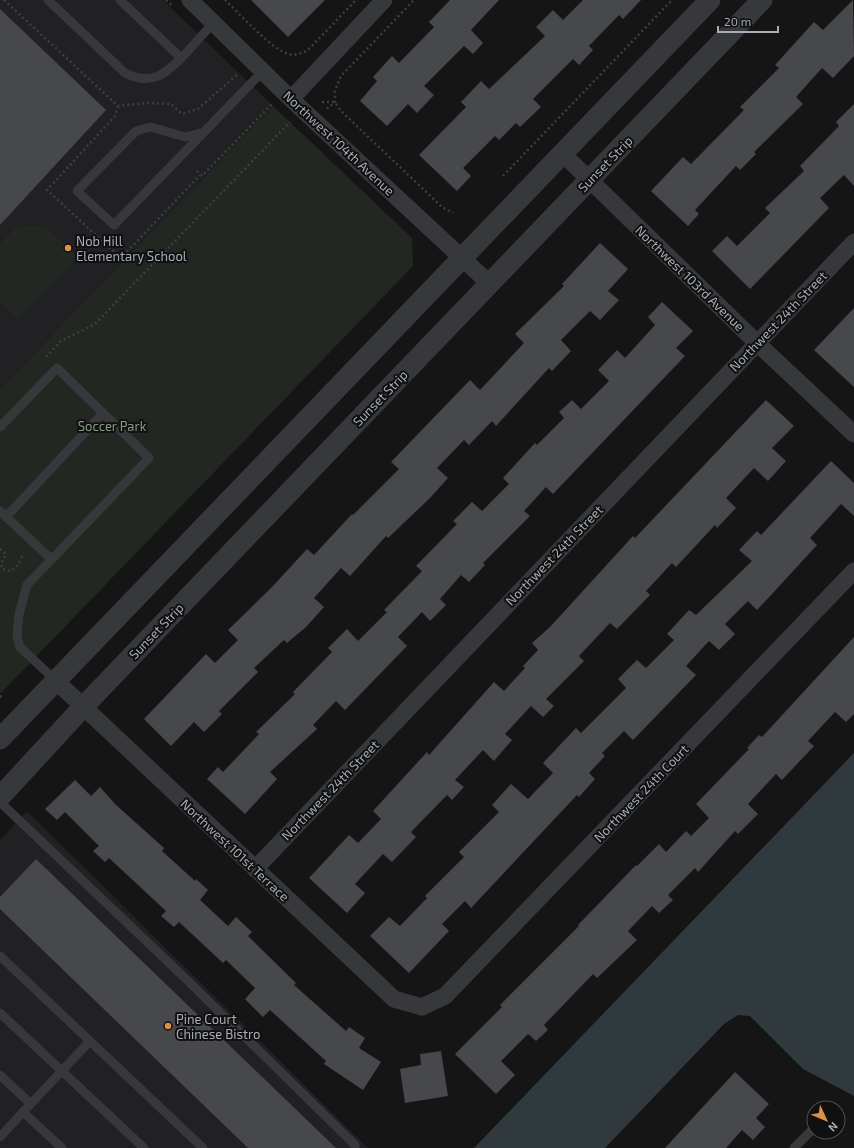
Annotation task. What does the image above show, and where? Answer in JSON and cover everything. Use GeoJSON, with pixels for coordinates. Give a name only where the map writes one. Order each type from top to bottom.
{"type":"FeatureCollection","features":[{"type":"Feature","properties":{"kind":"street","name":"Northwest 104th Avenue"},"geometry":{"type":"LineString","coordinates":[[190,0],[291,98],[490,284]]}},
{"type":"Feature","properties":{"kind":"street"},"geometry":{"type":"LineString","coordinates":[[291,98],[384,0]]}},
{"type":"Feature","properties":{"kind":"street"},"geometry":{"type":"LineString","coordinates":[[0,739],[461,257],[710,0]]}},
{"type":"Feature","properties":{"kind":"street","name":"Sunset Strip"},"geometry":{"type":"LineString","coordinates":[[0,797],[83,707],[762,0]]}},
{"type":"Feature","properties":{"kind":"street","name":"Northwest 103rd Avenue"},"geometry":{"type":"LineString","coordinates":[[562,154],[757,343],[854,434]]}},
{"type":"Feature","properties":{"kind":"street","name":"Northwest 24th Street"},"geometry":{"type":"LineString","coordinates":[[255,869],[854,242]]}},
{"type":"Feature","properties":{"kind":"street","name":"Northwest 24th Court"},"geometry":{"type":"LineString","coordinates":[[422,1007],[445,996],[854,571]]}},
{"type":"Feature","properties":{"kind":"street","name":"Northwest 101st Terrace"},"geometry":{"type":"LineString","coordinates":[[56,681],[394,999],[422,1007]]}},
{"type":"Feature","properties":{"kind":"lane"},"geometry":{"type":"LineString","coordinates":[[48,0],[125,73],[134,78],[157,77],[180,57],[213,23]]}},
{"type":"Feature","properties":{"kind":"lane"},"geometry":{"type":"LineString","coordinates":[[120,0],[180,57]]}},
{"type":"Feature","properties":{"kind":"lane"},"geometry":{"type":"LineString","coordinates":[[204,132],[185,137],[151,127],[136,131],[77,191],[114,225],[204,132],[263,71]]}},
{"type":"Feature","properties":{"kind":"lane"},"geometry":{"type":"LineString","coordinates":[[0,427],[57,368],[149,458],[27,585],[19,614],[18,637],[20,647],[56,681]]}},
{"type":"Feature","properties":{"kind":"lane"},"geometry":{"type":"LineString","coordinates":[[51,559],[3,514],[103,413]]}},
{"type":"Feature","properties":{"kind":"lane"},"geometry":{"type":"LineString","coordinates":[[0,802],[180,973],[355,1145],[355,1148]]}},
{"type":"Feature","properties":{"kind":"lane"},"geometry":{"type":"LineString","coordinates":[[0,956],[203,1148]]}},
{"type":"Feature","properties":{"kind":"lane"},"geometry":{"type":"LineString","coordinates":[[0,1013],[144,1148]]}},
{"type":"Feature","properties":{"kind":"lane"},"geometry":{"type":"LineString","coordinates":[[0,1137],[90,1041]]}},
{"type":"Feature","properties":{"kind":"lane"},"geometry":{"type":"LineString","coordinates":[[0,1075],[31,1104]]}},
{"type":"Feature","properties":{"kind":"lane"},"geometry":{"type":"LineString","coordinates":[[24,1112],[62,1148]]}},
{"type":"Feature","properties":{"kind":"lane"},"geometry":{"type":"LineString","coordinates":[[794,1148],[806,1136]]}},
{"type":"Feature","properties":{"kind":"path"},"geometry":{"type":"LineString","coordinates":[[225,0],[274,46],[289,54],[300,54],[307,51],[356,0]]}},
{"type":"Feature","properties":{"kind":"path"},"geometry":{"type":"LineString","coordinates":[[335,102],[335,90],[341,76],[414,0]]}},
{"type":"Feature","properties":{"kind":"path"},"geometry":{"type":"LineString","coordinates":[[503,176],[672,0]]}},
{"type":"Feature","properties":{"kind":"path"},"geometry":{"type":"LineString","coordinates":[[196,171],[202,176],[273,102]]}},
{"type":"Feature","properties":{"kind":"path"},"geometry":{"type":"LineString","coordinates":[[118,106],[115,116],[47,190],[121,258],[200,174]]}},
{"type":"Feature","properties":{"kind":"path"},"geometry":{"type":"LineString","coordinates":[[44,358],[60,341],[95,324],[292,120],[296,124]]}},
{"type":"Feature","properties":{"kind":"path"},"geometry":{"type":"LineString","coordinates":[[422,189],[442,207],[453,213]]}},
{"type":"Feature","properties":{"kind":"path"},"geometry":{"type":"LineString","coordinates":[[0,549],[6,554],[1,564],[2,569],[10,571],[18,565],[24,554],[22,548]]}},
{"type":"Feature","properties":{"kind":"shaded area","name":"Nob Hill Elementary School"},"geometry":{"type":"Polygon","coordinates":[[[0,0],[163,0],[273,106],[0,389],[0,0]]]}},
{"type":"Feature","properties":{"kind":"shaded area"},"geometry":{"type":"Polygon","coordinates":[[[854,753],[854,1096],[803,1069],[750,1016],[738,1015],[724,1024],[605,1148],[474,1148],[854,753]]]}},
{"type":"Feature","properties":{"kind":"shaded area"},"geometry":{"type":"Polygon","coordinates":[[[27,811],[368,1148],[0,1148],[0,840],[27,811]]]}},
{"type":"Feature","properties":{"kind":"green space","name":"Soccer Park"},"geometry":{"type":"Polygon","coordinates":[[[273,106],[412,238],[413,266],[0,694],[0,389],[273,106]]]}},
{"type":"Feature","properties":{"kind":"green space"},"geometry":{"type":"Polygon","coordinates":[[[44,225],[78,257],[18,319],[0,301],[0,244],[17,227],[44,225]]]}},
{"type":"Feature","properties":{"kind":"building"},"geometry":{"type":"Polygon","coordinates":[[[251,0],[325,0],[288,37],[251,0]]]}},
{"type":"Feature","properties":{"kind":"building"},"geometry":{"type":"Polygon","coordinates":[[[450,0],[499,0],[471,30],[483,43],[473,54],[464,46],[424,86],[434,95],[417,113],[408,104],[387,126],[360,101],[377,81],[373,77],[392,56],[399,63],[434,27],[429,22],[450,0]]]}},
{"type":"Feature","properties":{"kind":"building"},"geometry":{"type":"Polygon","coordinates":[[[583,0],[641,0],[623,19],[619,15],[589,46],[593,50],[579,65],[573,59],[533,99],[541,107],[520,127],[516,123],[499,140],[495,136],[463,168],[471,176],[457,191],[419,155],[466,107],[461,102],[481,81],[489,89],[545,36],[536,27],[553,10],[563,20],[583,0]]]}},
{"type":"Feature","properties":{"kind":"building"},"geometry":{"type":"Polygon","coordinates":[[[853,0],[854,56],[833,78],[822,68],[796,97],[803,104],[754,152],[756,154],[740,170],[736,166],[695,210],[699,214],[688,226],[651,191],[683,157],[691,164],[744,110],[740,107],[779,68],[775,65],[814,22],[823,30],[853,0]]]}},
{"type":"Feature","properties":{"kind":"building"},"geometry":{"type":"Polygon","coordinates":[[[0,9],[106,110],[0,225],[0,9]]]}},
{"type":"Feature","properties":{"kind":"building"},"geometry":{"type":"Polygon","coordinates":[[[854,104],[854,186],[844,175],[820,198],[829,208],[750,289],[712,251],[727,236],[737,246],[770,213],[765,208],[804,171],[800,166],[839,126],[836,122],[854,104]]]}},
{"type":"Feature","properties":{"kind":"building"},"geometry":{"type":"Polygon","coordinates":[[[600,243],[628,269],[608,291],[619,300],[600,320],[590,311],[561,340],[571,351],[552,371],[549,368],[496,426],[492,421],[469,445],[464,440],[437,468],[448,478],[430,498],[388,538],[386,536],[350,576],[341,568],[314,598],[324,607],[306,627],[287,643],[284,640],[254,668],[258,672],[219,711],[222,714],[204,732],[194,722],[171,746],[144,719],[206,654],[215,663],[238,640],[228,630],[272,587],[307,549],[314,555],[352,514],[353,515],[399,469],[391,462],[470,380],[480,390],[524,343],[515,334],[564,286],[562,284],[600,243]]]}},
{"type":"Feature","properties":{"kind":"building"},"geometry":{"type":"Polygon","coordinates":[[[662,302],[693,331],[676,348],[685,356],[553,494],[546,487],[524,511],[530,516],[483,563],[485,565],[469,582],[461,575],[440,599],[446,605],[430,621],[422,612],[398,637],[407,646],[345,710],[336,701],[313,725],[317,729],[270,772],[277,779],[245,814],[207,779],[218,767],[223,772],[259,734],[256,732],[295,694],[293,692],[332,652],[328,648],[347,629],[358,641],[387,612],[384,610],[422,571],[416,566],[457,524],[453,521],[472,502],[482,511],[509,484],[503,478],[535,443],[537,445],[564,418],[559,412],[572,400],[581,409],[609,381],[598,370],[617,350],[625,358],[655,325],[648,317],[662,302]]]}},
{"type":"Feature","properties":{"kind":"building"},"geometry":{"type":"Polygon","coordinates":[[[854,308],[854,387],[814,350],[854,308]]]}},
{"type":"Feature","properties":{"kind":"building"},"geometry":{"type":"Polygon","coordinates":[[[766,400],[794,426],[772,448],[786,461],[768,481],[754,468],[726,498],[736,508],[717,528],[715,525],[676,567],[672,563],[646,591],[650,595],[617,629],[610,623],[579,656],[584,661],[546,699],[554,706],[543,717],[531,706],[505,734],[512,740],[494,761],[483,750],[455,780],[464,787],[452,800],[447,795],[411,832],[416,837],[392,862],[383,854],[355,884],[365,893],[347,913],[309,878],[349,835],[358,843],[381,819],[373,811],[427,752],[429,755],[494,682],[504,691],[525,668],[523,666],[538,650],[532,643],[550,627],[633,536],[635,538],[766,400]]]}},
{"type":"Feature","properties":{"kind":"building"},"geometry":{"type":"Polygon","coordinates":[[[831,461],[854,483],[854,516],[841,504],[810,538],[817,545],[772,594],[757,610],[748,601],[725,624],[735,634],[719,650],[709,641],[686,666],[696,675],[633,740],[624,731],[602,753],[605,756],[589,773],[595,779],[579,797],[577,795],[471,908],[465,901],[442,924],[449,931],[409,973],[370,936],[389,917],[400,926],[427,898],[425,896],[464,857],[459,852],[499,812],[492,805],[511,784],[528,799],[553,773],[543,763],[576,728],[581,733],[626,688],[618,679],[637,660],[646,668],[674,640],[667,634],[689,610],[696,615],[752,561],[739,550],[757,531],[761,535],[831,461]]]}},
{"type":"Feature","properties":{"kind":"building"},"geometry":{"type":"Polygon","coordinates":[[[854,637],[854,714],[846,722],[835,712],[808,741],[814,746],[782,780],[776,774],[748,804],[758,814],[738,834],[735,831],[698,872],[695,868],[668,895],[673,900],[659,913],[652,906],[628,931],[637,940],[597,978],[593,974],[544,1025],[548,1030],[536,1041],[528,1034],[501,1061],[515,1075],[496,1094],[455,1054],[502,1007],[500,1005],[579,926],[578,925],[636,865],[637,866],[659,844],[666,852],[686,831],[691,836],[709,818],[696,804],[749,749],[747,748],[759,735],[762,737],[854,637]]]}},
{"type":"Feature","properties":{"kind":"building"},"geometry":{"type":"Polygon","coordinates":[[[75,780],[91,796],[100,787],[115,804],[164,848],[162,851],[195,881],[196,879],[208,890],[200,900],[228,926],[236,917],[252,932],[248,936],[296,983],[294,985],[346,1031],[349,1027],[365,1038],[359,1048],[381,1062],[363,1090],[324,1064],[326,1061],[270,1010],[263,1017],[245,999],[255,988],[226,960],[223,963],[179,922],[174,927],[161,916],[166,911],[109,858],[105,862],[93,851],[99,846],[65,812],[57,820],[45,809],[75,780]]]}},
{"type":"Feature","properties":{"kind":"building"},"geometry":{"type":"Polygon","coordinates":[[[36,859],[336,1148],[248,1148],[0,909],[0,897],[36,859]]]}},
{"type":"Feature","properties":{"kind":"building"},"geometry":{"type":"Polygon","coordinates":[[[441,1051],[448,1096],[405,1103],[400,1069],[421,1065],[420,1054],[441,1051]]]}},
{"type":"Feature","properties":{"kind":"building"},"geometry":{"type":"Polygon","coordinates":[[[735,1072],[769,1104],[756,1118],[765,1127],[753,1140],[742,1130],[726,1148],[665,1148],[735,1072]]]}},
{"type":"Feature","properties":{"kind":"place","name":"Nob Hill Elementary School"},"geometry":{"type":"Point","coordinates":[68,248]}},
{"type":"Feature","properties":{"kind":"place","name":"Pine Court Chinese Bistro"},"geometry":{"type":"Point","coordinates":[168,1026]}}]}
